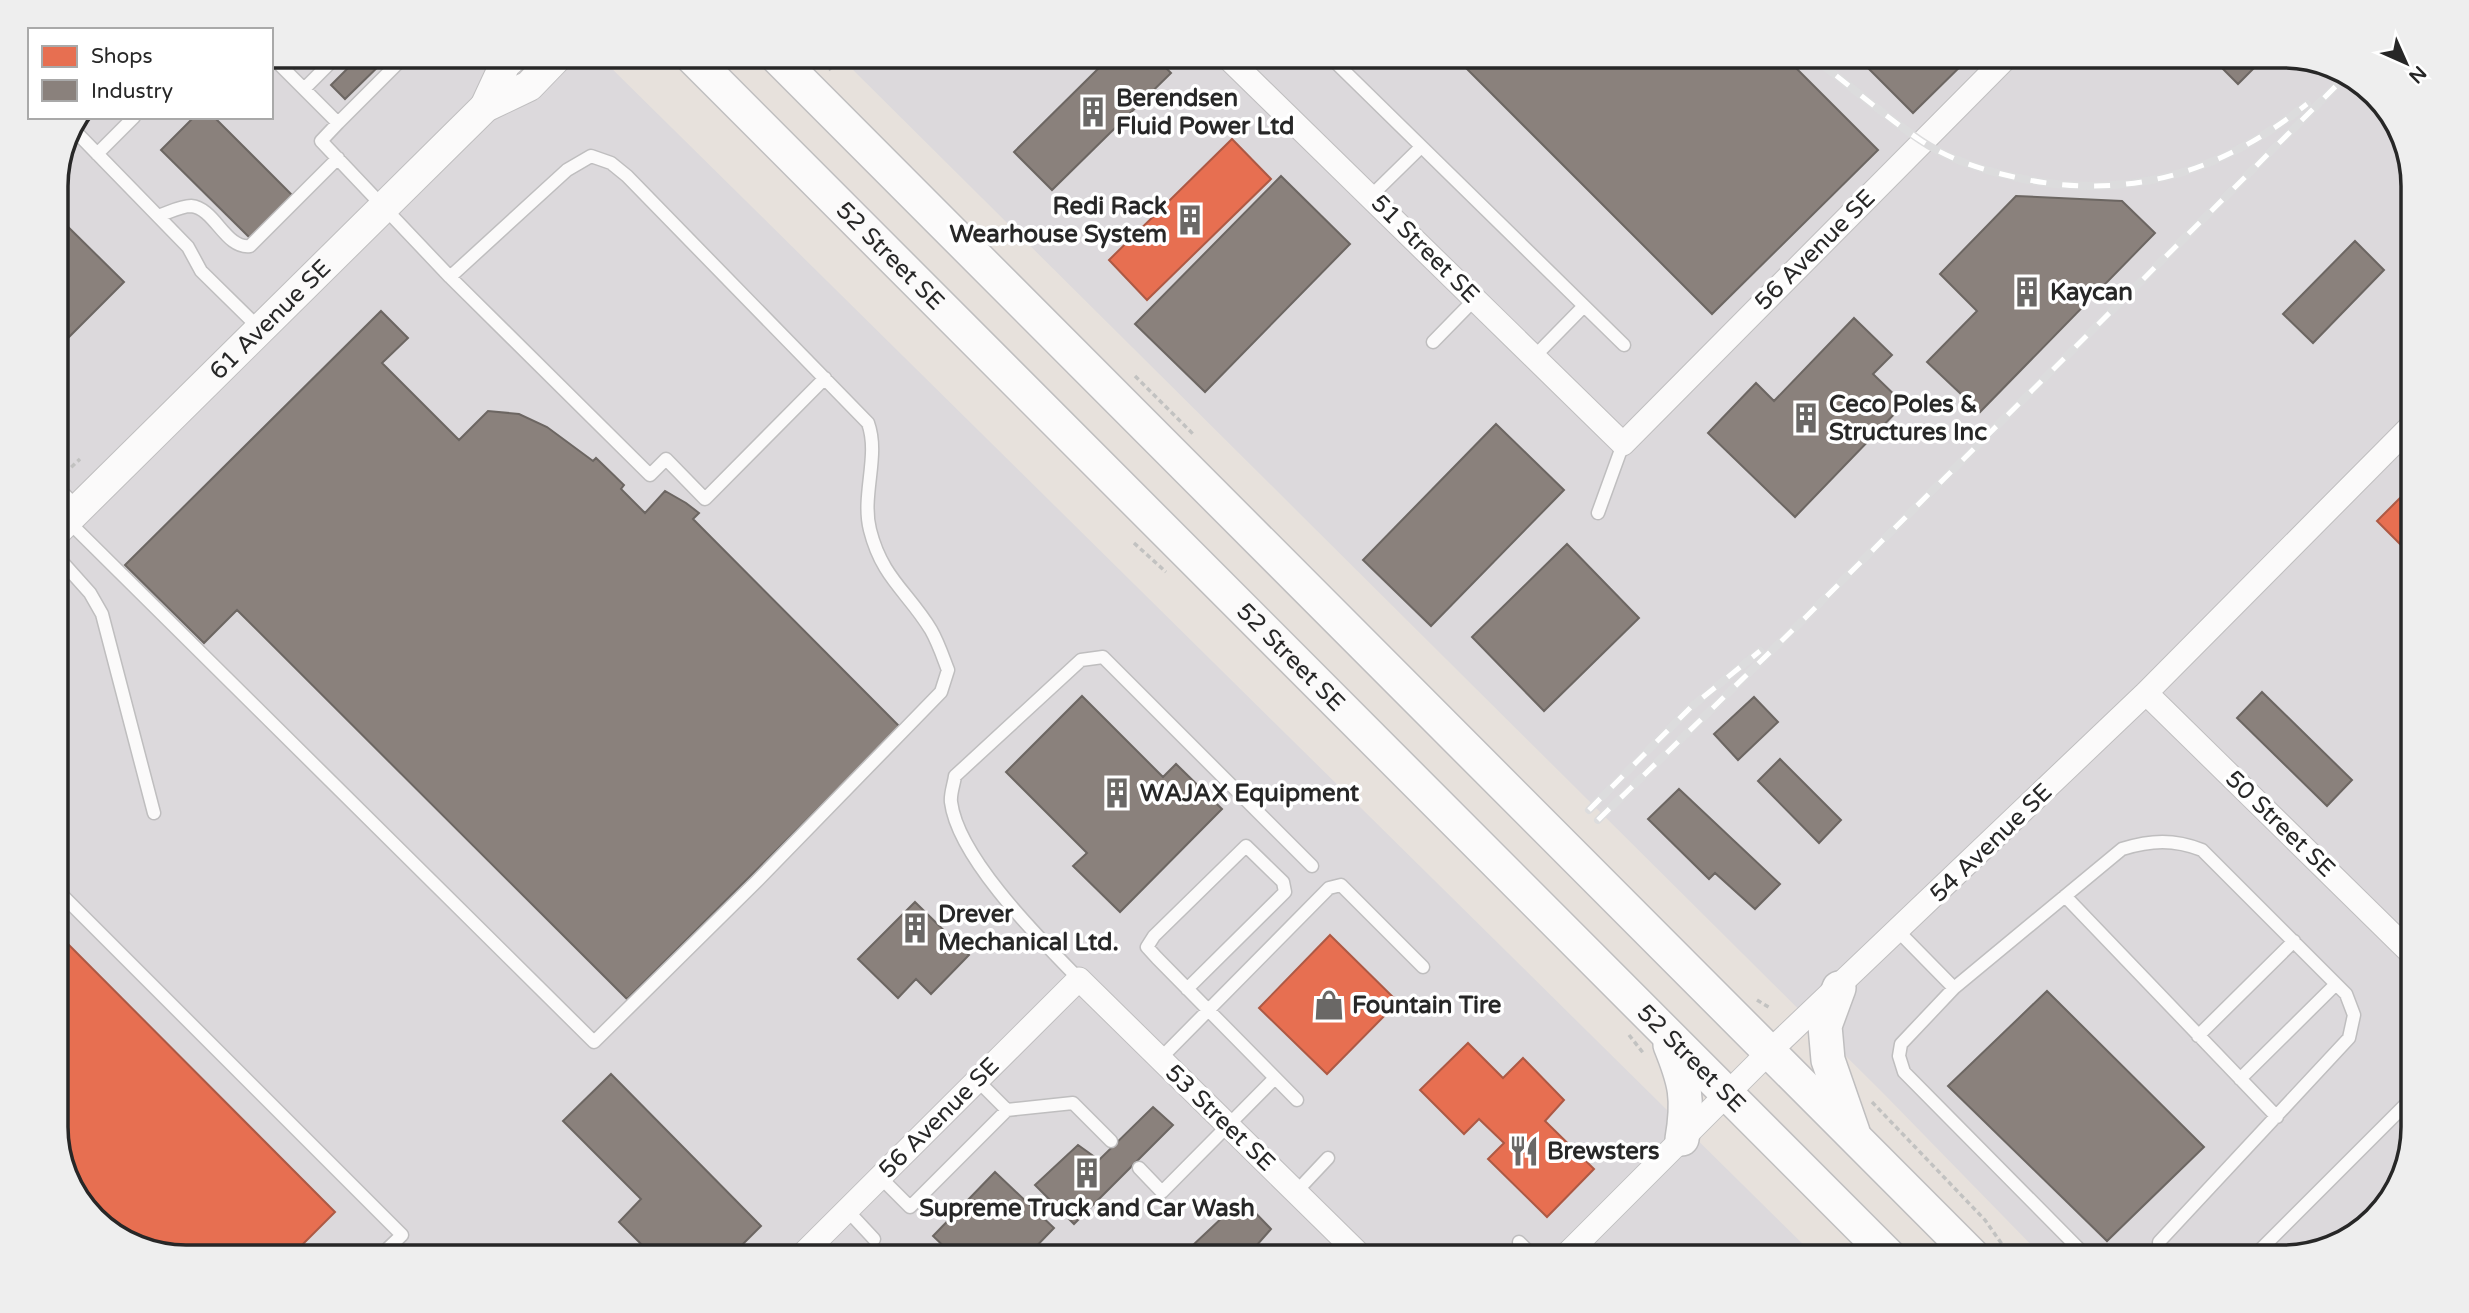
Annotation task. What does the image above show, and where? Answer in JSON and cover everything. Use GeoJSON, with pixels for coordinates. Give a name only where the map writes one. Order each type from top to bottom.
{"type":"FeatureCollection","features":[{"type":"Feature","properties":{"kind":"main road","name":"52 Street SE"},"geometry":{"type":"LineString","coordinates":[[703,68],[1878,1245]]}},
{"type":"Feature","properties":{"kind":"main road"},"geometry":{"type":"LineString","coordinates":[[788,68],[1962,1245]]}},
{"type":"Feature","properties":{"kind":"main road"},"geometry":{"type":"LineString","coordinates":[[1839,988],[1825,1027],[1828,1060],[1855,1138]]}},
{"type":"Feature","properties":{"kind":"main road"},"geometry":{"type":"LineString","coordinates":[[1665,1032],[1686,1085],[1688,1107],[1682,1139]]}},
{"type":"Feature","properties":{"kind":"street","name":"61 Avenue SE"},"geometry":{"type":"LineString","coordinates":[[485,107],[503,68]]}},
{"type":"Feature","properties":{"kind":"street","name":"61 Avenue SE"},"geometry":{"type":"LineString","coordinates":[[69,518],[485,107],[529,86],[546,68]]}},
{"type":"Feature","properties":{"kind":"street","name":"51 Street SE"},"geometry":{"type":"LineString","coordinates":[[1238,68],[1623,444]]}},
{"type":"Feature","properties":{"kind":"street","name":"56 Avenue SE"},"geometry":{"type":"LineString","coordinates":[[1623,444],[1996,68]]}},
{"type":"Feature","properties":{"kind":"street","name":"54 Avenue SE"},"geometry":{"type":"LineString","coordinates":[[1576,1245],[1769,1052],[2146,693],[2400,437]]}},
{"type":"Feature","properties":{"kind":"street","name":"50 Street SE"},"geometry":{"type":"LineString","coordinates":[[2146,693],[2401,943]]}},
{"type":"Feature","properties":{"kind":"street","name":"56 Avenue SE"},"geometry":{"type":"LineString","coordinates":[[812,1245],[1079,979]]}},
{"type":"Feature","properties":{"kind":"street","name":"53 Street SE"},"geometry":{"type":"LineString","coordinates":[[1079,979],[1350,1245]]}},
{"type":"Feature","properties":{"kind":"lane"},"geometry":{"type":"LineString","coordinates":[[283,68],[338,123]]}},
{"type":"Feature","properties":{"kind":"lane"},"geometry":{"type":"LineString","coordinates":[[304,89],[325,68]]}},
{"type":"Feature","properties":{"kind":"lane"},"geometry":{"type":"LineString","coordinates":[[393,68],[321,141],[450,277],[650,475],[666,460],[705,499],[825,378]]}},
{"type":"Feature","properties":{"kind":"lane"},"geometry":{"type":"LineString","coordinates":[[1341,68],[1624,345]]}},
{"type":"Feature","properties":{"kind":"lane"},"geometry":{"type":"LineString","coordinates":[[97,154],[132,119]]}},
{"type":"Feature","properties":{"kind":"lane"},"geometry":{"type":"LineString","coordinates":[[79,136],[188,247],[201,271],[261,329]]}},
{"type":"Feature","properties":{"kind":"lane"},"geometry":{"type":"LineString","coordinates":[[1371,196],[1421,147]]}},
{"type":"Feature","properties":{"kind":"lane"},"geometry":{"type":"LineString","coordinates":[[69,522],[594,1042],[757,881],[941,692],[948,670],[936,640],[883,568],[869,528],[867,494],[873,438],[868,424],[611,163],[591,156],[567,170],[450,277]]}},
{"type":"Feature","properties":{"kind":"lane"},"geometry":{"type":"LineString","coordinates":[[158,216],[185,206],[199,208],[235,242],[250,246],[338,158]]}},
{"type":"Feature","properties":{"kind":"lane"},"geometry":{"type":"LineString","coordinates":[[1433,342],[1475,299]]}},
{"type":"Feature","properties":{"kind":"lane"},"geometry":{"type":"LineString","coordinates":[[1534,357],[1584,306]]}},
{"type":"Feature","properties":{"kind":"lane"},"geometry":{"type":"LineString","coordinates":[[1598,513],[1623,444]]}},
{"type":"Feature","properties":{"kind":"lane"},"geometry":{"type":"LineString","coordinates":[[69,570],[90,593],[102,614],[155,813]]}},
{"type":"Feature","properties":{"kind":"lane"},"geometry":{"type":"LineString","coordinates":[[1079,979],[1023,921],[961,838],[950,800],[955,776],[1081,660],[1103,657],[1312,866]]}},
{"type":"Feature","properties":{"kind":"lane"},"geometry":{"type":"LineString","coordinates":[[2075,1245],[1904,1072],[1899,1056],[1901,1044],[1954,988],[2122,849],[2145,842],[2180,841],[2202,850],[2294,941],[2346,994],[2354,1015],[2349,1038],[2159,1242]]}},
{"type":"Feature","properties":{"kind":"lane"},"geometry":{"type":"LineString","coordinates":[[1187,989],[1286,892],[1283,882],[1246,846],[1154,936],[1147,947],[1187,989],[1297,1100]]}},
{"type":"Feature","properties":{"kind":"lane"},"geometry":{"type":"LineString","coordinates":[[1160,1059],[1329,888],[1341,885],[1423,967]]}},
{"type":"Feature","properties":{"kind":"lane"},"geometry":{"type":"LineString","coordinates":[[2065,896],[2277,1118]]}},
{"type":"Feature","properties":{"kind":"lane"},"geometry":{"type":"LineString","coordinates":[[69,902],[402,1235],[392,1245]]}},
{"type":"Feature","properties":{"kind":"lane"},"geometry":{"type":"LineString","coordinates":[[1898,931],[1954,988]]}},
{"type":"Feature","properties":{"kind":"lane"},"geometry":{"type":"LineString","coordinates":[[2198,1036],[2294,941]]}},
{"type":"Feature","properties":{"kind":"lane"},"geometry":{"type":"LineString","coordinates":[[2240,1079],[2336,984]]}},
{"type":"Feature","properties":{"kind":"lane"},"geometry":{"type":"LineString","coordinates":[[1139,1168],[1162,1192],[1275,1078]]}},
{"type":"Feature","properties":{"kind":"lane"},"geometry":{"type":"LineString","coordinates":[[977,1080],[1007,1110]]}},
{"type":"Feature","properties":{"kind":"lane"},"geometry":{"type":"LineString","coordinates":[[880,1177],[910,1207],[1007,1110],[1073,1103],[1111,1141]]}},
{"type":"Feature","properties":{"kind":"lane"},"geometry":{"type":"LineString","coordinates":[[2265,1245],[2401,1109]]}},
{"type":"Feature","properties":{"kind":"lane"},"geometry":{"type":"LineString","coordinates":[[1296,1192],[1328,1158]]}},
{"type":"Feature","properties":{"kind":"lane"},"geometry":{"type":"LineString","coordinates":[[847,1210],[874,1239]]}},
{"type":"Feature","properties":{"kind":"lane"},"geometry":{"type":"LineString","coordinates":[[1519,1242],[1522,1245]]}},
{"type":"Feature","properties":{"kind":"path"},"geometry":{"type":"LineString","coordinates":[[69,469],[80,459]]}},
{"type":"Feature","properties":{"kind":"path"},"geometry":{"type":"LineString","coordinates":[[1870,1100],[1985,1220],[2003,1245]]}},
{"type":"Feature","properties":{"kind":"shaded area"},"geometry":{"type":"Polygon","coordinates":[[[273,68],[611,68],[1804,1245],[186,1245],[155,1241],[134,1233],[108,1216],[97,1205],[80,1179],[74,1165],[69,1135],[69,178],[72,155],[80,134],[90,119],[273,119],[273,68]]]}},
{"type":"Feature","properties":{"kind":"shaded area"},"geometry":{"type":"Polygon","coordinates":[[[851,68],[2283,68],[2314,72],[2335,80],[2361,97],[2372,108],[2389,134],[2395,148],[2400,178],[2401,1127],[2397,1158],[2381,1192],[2361,1216],[2335,1233],[2314,1241],[2283,1245],[2031,1245],[1885,1095],[851,68]]]}},
{"type":"Feature","properties":{"kind":"building: Shops","name":"Redi Rack Wearhouse System"},"geometry":{"type":"Polygon","coordinates":[[[1232,139],[1271,179],[1147,300],[1109,260],[1232,139]]]}},
{"type":"Feature","properties":{"kind":"building: Shops"},"geometry":{"type":"Polygon","coordinates":[[[2400,498],[2400,544],[2377,521],[2400,498]]]}},
{"type":"Feature","properties":{"kind":"building: Shops","name":"Fountain Tire"},"geometry":{"type":"Polygon","coordinates":[[[1330,935],[1398,1002],[1327,1074],[1259,1008],[1330,935]]]}},
{"type":"Feature","properties":{"kind":"building: Shops"},"geometry":{"type":"Polygon","coordinates":[[[69,945],[335,1212],[302,1245],[186,1245],[155,1241],[134,1233],[108,1216],[97,1205],[74,1165],[69,1135],[69,945]]]}},
{"type":"Feature","properties":{"kind":"building: Shops"},"geometry":{"type":"Polygon","coordinates":[[[1468,1043],[1503,1078],[1523,1058],[1564,1100],[1545,1121],[1594,1169],[1547,1217],[1488,1159],[1504,1143],[1479,1119],[1464,1134],[1420,1090],[1468,1043]]]}},
{"type":"Feature","properties":{"kind":"building: Industry"},"geometry":{"type":"Polygon","coordinates":[[[348,68],[377,68],[345,99],[331,85],[348,68]]]}},
{"type":"Feature","properties":{"kind":"building: Industry","name":"Berendsen Fluid Power Ltd"},"geometry":{"type":"Polygon","coordinates":[[[1099,68],[1166,68],[1171,73],[1052,190],[1014,152],[1099,68]]]}},
{"type":"Feature","properties":{"kind":"building: Industry"},"geometry":{"type":"Polygon","coordinates":[[[1466,68],[1796,68],[1878,150],[1712,314],[1466,68]]]}},
{"type":"Feature","properties":{"kind":"building: Industry"},"geometry":{"type":"Polygon","coordinates":[[[1868,68],[1959,68],[1913,113],[1868,68]]]}},
{"type":"Feature","properties":{"kind":"building: Industry"},"geometry":{"type":"Polygon","coordinates":[[[2222,68],[2254,68],[2238,84],[2222,68]]]}},
{"type":"Feature","properties":{"kind":"building: Industry"},"geometry":{"type":"Polygon","coordinates":[[[192,119],[216,119],[292,195],[250,238],[161,150],[192,119]]]}},
{"type":"Feature","properties":{"kind":"building: Industry"},"geometry":{"type":"Polygon","coordinates":[[[1281,176],[1350,244],[1205,392],[1135,324],[1281,176]]]}},
{"type":"Feature","properties":{"kind":"building: Industry","name":"Kaycan"},"geometry":{"type":"Polygon","coordinates":[[[2016,196],[2122,201],[2155,233],[1980,412],[1927,362],[1977,311],[1940,274],[2016,196]]]}},
{"type":"Feature","properties":{"kind":"building: Industry"},"geometry":{"type":"Polygon","coordinates":[[[69,228],[124,282],[69,337],[69,228]]]}},
{"type":"Feature","properties":{"kind":"building: Industry"},"geometry":{"type":"Polygon","coordinates":[[[2355,241],[2384,270],[2313,343],[2283,314],[2355,241]]]}},
{"type":"Feature","properties":{"kind":"building: Industry"},"geometry":{"type":"Polygon","coordinates":[[[381,311],[408,338],[382,363],[459,440],[488,411],[519,414],[547,427],[593,461],[596,458],[624,485],[621,489],[645,513],[665,491],[686,503],[699,513],[693,519],[900,727],[627,999],[237,610],[204,643],[125,565],[381,311]]]}},
{"type":"Feature","properties":{"kind":"building: Industry","name":"Ceco Poles & Structures Inc"},"geometry":{"type":"Polygon","coordinates":[[[1854,318],[1892,355],[1873,374],[1904,404],[1795,517],[1708,433],[1756,383],[1774,401],[1854,318]]]}},
{"type":"Feature","properties":{"kind":"building: Industry"},"geometry":{"type":"Polygon","coordinates":[[[1496,424],[1564,490],[1431,626],[1363,560],[1496,424]]]}},
{"type":"Feature","properties":{"kind":"building: Industry"},"geometry":{"type":"Polygon","coordinates":[[[1567,544],[1639,618],[1544,711],[1472,637],[1567,544]]]}},
{"type":"Feature","properties":{"kind":"building: Industry"},"geometry":{"type":"Polygon","coordinates":[[[2262,692],[2352,780],[2327,806],[2237,718],[2262,692]]]}},
{"type":"Feature","properties":{"kind":"building: Industry","name":"WAJAX Equipment"},"geometry":{"type":"Polygon","coordinates":[[[1082,696],[1163,777],[1176,764],[1222,809],[1120,912],[1073,866],[1087,853],[1006,772],[1082,696]]]}},
{"type":"Feature","properties":{"kind":"building: Industry"},"geometry":{"type":"Polygon","coordinates":[[[1754,697],[1778,722],[1738,760],[1714,734],[1754,697]]]}},
{"type":"Feature","properties":{"kind":"building: Industry"},"geometry":{"type":"Polygon","coordinates":[[[1780,759],[1841,820],[1819,843],[1758,781],[1780,759]]]}},
{"type":"Feature","properties":{"kind":"building: Industry"},"geometry":{"type":"Polygon","coordinates":[[[1679,789],[1780,884],[1755,909],[1715,873],[1709,879],[1648,819],[1679,789]]]}},
{"type":"Feature","properties":{"kind":"building: Industry","name":"Drever Mechanical Ltd."},"geometry":{"type":"Polygon","coordinates":[[[915,902],[969,955],[931,994],[916,979],[898,998],[858,959],[915,902]]]}},
{"type":"Feature","properties":{"kind":"building: Industry"},"geometry":{"type":"Polygon","coordinates":[[[2047,991],[2204,1147],[2107,1241],[1948,1086],[2047,991]]]}},
{"type":"Feature","properties":{"kind":"building: Industry"},"geometry":{"type":"Polygon","coordinates":[[[611,1074],[761,1226],[742,1245],[642,1245],[619,1222],[641,1199],[563,1121],[611,1074]]]}},
{"type":"Feature","properties":{"kind":"building: Industry","name":"Supreme Truck and Car Wash"},"geometry":{"type":"Polygon","coordinates":[[[1153,1107],[1173,1125],[1074,1224],[1035,1185],[1078,1145],[1099,1160],[1153,1107]]]}},
{"type":"Feature","properties":{"kind":"building: Industry"},"geometry":{"type":"Polygon","coordinates":[[[995,1172],[1054,1228],[1038,1245],[942,1245],[933,1236],[995,1172]]]}},
{"type":"Feature","properties":{"kind":"building: Industry"},"geometry":{"type":"Polygon","coordinates":[[[1242,1199],[1271,1229],[1257,1245],[1193,1245],[1242,1199]]]}},
{"type":"Feature","properties":{"kind":"railway"},"geometry":{"type":"LineString","coordinates":[[1826,68],[1906,130],[1942,153],[1990,171],[2055,184],[2094,186],[2169,176],[2240,148],[2307,104]]}},
{"type":"Feature","properties":{"kind":"railway"},"geometry":{"type":"LineString","coordinates":[[1598,820],[1806,617],[2339,83]]}},
{"type":"Feature","properties":{"kind":"railway"},"geometry":{"type":"LineString","coordinates":[[1589,810],[1691,707],[1760,651]]}},
{"type":"Feature","properties":{"kind":"place","name":"Berendsen Fluid Power Ltd"},"geometry":{"type":"Point","coordinates":[1093,112]}},
{"type":"Feature","properties":{"kind":"place","name":"Redi Rack Wearhouse System"},"geometry":{"type":"Point","coordinates":[1190,220]}},
{"type":"Feature","properties":{"kind":"place","name":"Kaycan"},"geometry":{"type":"Point","coordinates":[2027,292]}},
{"type":"Feature","properties":{"kind":"place","name":"Ceco Poles & Structures Inc"},"geometry":{"type":"Point","coordinates":[1806,418]}},
{"type":"Feature","properties":{"kind":"place","name":"WAJAX Equipment"},"geometry":{"type":"Point","coordinates":[1117,793]}},
{"type":"Feature","properties":{"kind":"place","name":"Drever Mechanical Ltd."},"geometry":{"type":"Point","coordinates":[915,928]}},
{"type":"Feature","properties":{"kind":"place","name":"Fountain Tire"},"geometry":{"type":"Point","coordinates":[1329,1005]}},
{"type":"Feature","properties":{"kind":"place","name":"Brewsters"},"geometry":{"type":"Point","coordinates":[1524,1151]}},
{"type":"Feature","properties":{"kind":"place","name":"Supreme Truck and Car Wash"},"geometry":{"type":"Point","coordinates":[1087,1173]}}]}
